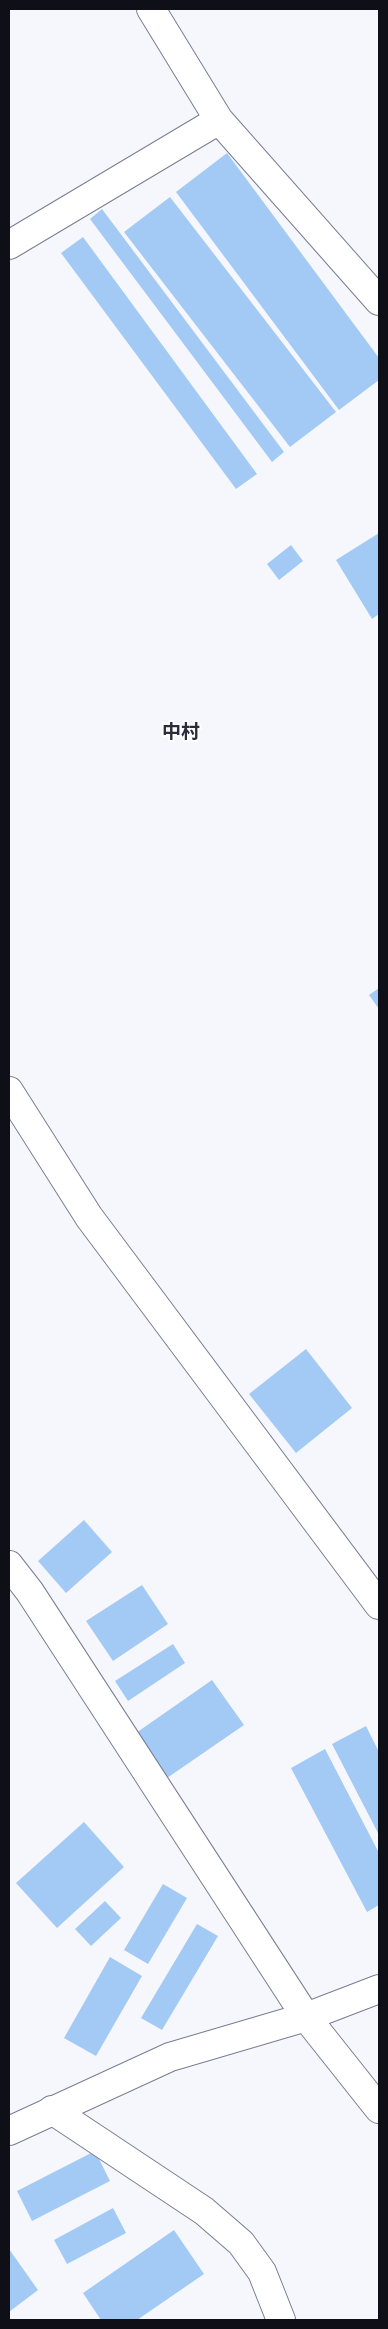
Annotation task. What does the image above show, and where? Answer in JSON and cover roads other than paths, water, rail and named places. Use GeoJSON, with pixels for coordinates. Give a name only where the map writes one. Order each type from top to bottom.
{"type":"FeatureCollection","features":[{"type":"Feature","properties":{"kind":"street"},"geometry":{"type":"LineString","coordinates":[[151,9],[218,120],[379,300]]}},
{"type":"Feature","properties":{"kind":"street"},"geometry":{"type":"LineString","coordinates":[[9,245],[218,120]]}},
{"type":"Feature","properties":{"kind":"street"},"geometry":{"type":"LineString","coordinates":[[9,1092],[89,1217],[379,1604]]}},
{"type":"Feature","properties":{"kind":"street"},"geometry":{"type":"LineString","coordinates":[[9,1565],[30,1592],[306,2017],[379,2109]]}},
{"type":"Feature","properties":{"kind":"street"},"geometry":{"type":"LineString","coordinates":[[9,2131],[170,2058],[306,2017],[379,1989]]}},
{"type":"Feature","properties":{"kind":"street"},"geometry":{"type":"LineString","coordinates":[[52,2110],[204,2212],[241,2243],[262,2272],[281,2320]]}},
{"type":"Feature","properties":{"kind":"district","name":"中村"},"geometry":{"type":"Point","coordinates":[181,733]}}]}
